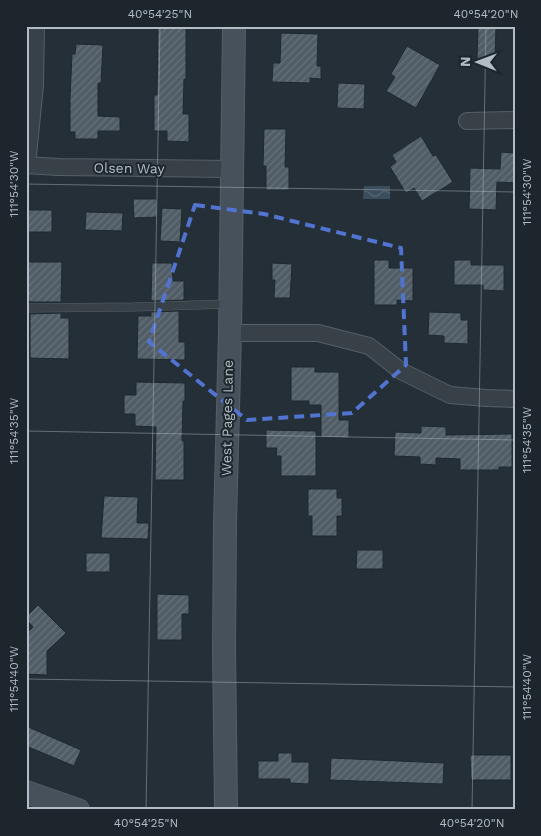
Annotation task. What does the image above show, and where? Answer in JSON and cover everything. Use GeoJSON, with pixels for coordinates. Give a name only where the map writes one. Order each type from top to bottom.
{"type":"FeatureCollection","features":[{"type":"Feature","properties":{"kind":"street"},"geometry":{"type":"LineString","coordinates":[[27,165],[35,85],[36,26]]}},
{"type":"Feature","properties":{"kind":"street","name":"West Pages Lane"},"geometry":{"type":"LineString","coordinates":[[226,810],[225,533],[234,26]]}},
{"type":"Feature","properties":{"kind":"street"},"geometry":{"type":"LineString","coordinates":[[466,120],[515,120]]}},
{"type":"Feature","properties":{"kind":"street","name":"Olsen Way"},"geometry":{"type":"LineString","coordinates":[[27,165],[232,169]]}},
{"type":"Feature","properties":{"kind":"street"},"geometry":{"type":"LineString","coordinates":[[230,333],[318,333],[369,346],[401,370],[450,395],[515,399]]}},
{"type":"Feature","properties":{"kind":"street"},"geometry":{"type":"LineString","coordinates":[[26,792],[78,810]]}},
{"type":"Feature","properties":{"kind":"lane"},"geometry":{"type":"LineString","coordinates":[[26,308],[230,304]]}},
{"type":"Feature","properties":{"kind":"highlighted area"},"geometry":{"type":"Polygon","coordinates":[[[195,205],[264,214],[401,248],[406,365],[352,413],[247,420],[149,342],[195,205]]]}},
{"type":"Feature","properties":{"kind":"water"},"geometry":{"type":"Polygon","coordinates":[[[364,186],[390,186],[390,199],[363,199],[364,186]]]}},
{"type":"Feature","properties":{"kind":"building"},"geometry":{"type":"Polygon","coordinates":[[[158,26],[186,26],[186,79],[184,79],[183,114],[189,114],[189,142],[167,141],[167,131],[154,131],[154,95],[157,95],[158,26]]]}},
{"type":"Feature","properties":{"kind":"building"},"geometry":{"type":"Polygon","coordinates":[[[478,27],[496,27],[495,60],[477,59],[478,27]]]}},
{"type":"Feature","properties":{"kind":"building"},"geometry":{"type":"Polygon","coordinates":[[[281,33],[318,34],[317,66],[321,66],[321,79],[310,78],[310,83],[272,82],[273,63],[280,63],[281,33]]]}},
{"type":"Feature","properties":{"kind":"building"},"geometry":{"type":"Polygon","coordinates":[[[76,44],[103,45],[101,83],[98,83],[98,116],[120,117],[120,131],[98,131],[98,139],[75,139],[75,132],[70,132],[72,54],[75,54],[76,44]]]}},
{"type":"Feature","properties":{"kind":"building"},"geometry":{"type":"Polygon","coordinates":[[[407,46],[440,65],[416,108],[386,91],[395,77],[391,74],[407,46]]]}},
{"type":"Feature","properties":{"kind":"building"},"geometry":{"type":"Polygon","coordinates":[[[338,83],[365,84],[364,109],[337,108],[338,83]]]}},
{"type":"Feature","properties":{"kind":"building"},"geometry":{"type":"Polygon","coordinates":[[[264,129],[286,129],[285,167],[289,167],[289,190],[266,190],[266,166],[263,166],[264,129]]]}},
{"type":"Feature","properties":{"kind":"building"},"geometry":{"type":"Polygon","coordinates":[[[421,136],[433,156],[436,155],[453,182],[422,201],[414,188],[406,193],[390,167],[396,162],[392,155],[421,136]]]}},
{"type":"Feature","properties":{"kind":"building"},"geometry":{"type":"Polygon","coordinates":[[[501,152],[515,153],[515,183],[497,182],[496,210],[469,209],[470,168],[500,169],[501,152]]]}},
{"type":"Feature","properties":{"kind":"building"},"geometry":{"type":"Polygon","coordinates":[[[133,199],[157,199],[157,217],[134,218],[133,199]]]}},
{"type":"Feature","properties":{"kind":"building"},"geometry":{"type":"Polygon","coordinates":[[[162,208],[182,209],[180,242],[160,241],[162,208]]]}},
{"type":"Feature","properties":{"kind":"building"},"geometry":{"type":"Polygon","coordinates":[[[26,210],[52,210],[52,232],[26,232],[26,210]]]}},
{"type":"Feature","properties":{"kind":"building"},"geometry":{"type":"Polygon","coordinates":[[[86,212],[123,213],[122,231],[85,230],[86,212]]]}},
{"type":"Feature","properties":{"kind":"building"},"geometry":{"type":"Polygon","coordinates":[[[374,260],[389,260],[389,268],[413,268],[413,301],[397,300],[397,305],[374,305],[374,260]]]}},
{"type":"Feature","properties":{"kind":"building"},"geometry":{"type":"Polygon","coordinates":[[[454,260],[471,260],[471,265],[504,265],[504,291],[483,290],[483,285],[454,285],[454,260]]]}},
{"type":"Feature","properties":{"kind":"building"},"geometry":{"type":"Polygon","coordinates":[[[26,262],[62,262],[61,302],[26,301],[26,262]]]}},
{"type":"Feature","properties":{"kind":"building"},"geometry":{"type":"Polygon","coordinates":[[[152,263],[172,263],[173,281],[184,281],[184,300],[151,301],[152,263]]]}},
{"type":"Feature","properties":{"kind":"building"},"geometry":{"type":"Polygon","coordinates":[[[272,263],[292,264],[290,298],[274,298],[275,280],[272,280],[272,263]]]}},
{"type":"Feature","properties":{"kind":"building"},"geometry":{"type":"Polygon","coordinates":[[[179,311],[179,342],[185,342],[185,360],[137,359],[138,316],[151,316],[151,312],[179,311]]]}},
{"type":"Feature","properties":{"kind":"building"},"geometry":{"type":"Polygon","coordinates":[[[429,312],[461,313],[461,320],[468,320],[468,344],[444,343],[444,336],[428,335],[429,312]]]}},
{"type":"Feature","properties":{"kind":"building"},"geometry":{"type":"Polygon","coordinates":[[[61,313],[61,318],[69,318],[69,359],[30,358],[30,314],[61,313]]]}},
{"type":"Feature","properties":{"kind":"building"},"geometry":{"type":"Polygon","coordinates":[[[291,367],[315,367],[315,372],[339,372],[339,420],[349,420],[349,438],[321,437],[321,405],[309,405],[309,401],[291,401],[291,367]]]}},
{"type":"Feature","properties":{"kind":"building"},"geometry":{"type":"Polygon","coordinates":[[[136,382],[185,383],[182,441],[184,441],[184,480],[155,480],[156,427],[135,426],[135,414],[124,414],[124,395],[136,395],[136,382]]]}},
{"type":"Feature","properties":{"kind":"building"},"geometry":{"type":"Polygon","coordinates":[[[421,426],[446,427],[446,435],[512,434],[512,467],[499,467],[499,470],[460,470],[460,459],[436,458],[436,465],[420,464],[420,457],[394,456],[395,432],[421,433],[421,426]]]}},
{"type":"Feature","properties":{"kind":"building"},"geometry":{"type":"Polygon","coordinates":[[[266,430],[316,431],[316,476],[281,476],[281,456],[276,456],[277,448],[266,448],[266,430]]]}},
{"type":"Feature","properties":{"kind":"building"},"geometry":{"type":"Polygon","coordinates":[[[308,489],[337,489],[337,498],[342,498],[342,516],[337,516],[337,536],[312,536],[312,516],[308,516],[308,489]]]}},
{"type":"Feature","properties":{"kind":"building"},"geometry":{"type":"Polygon","coordinates":[[[104,496],[138,497],[137,523],[149,523],[148,539],[101,538],[104,496]]]}},
{"type":"Feature","properties":{"kind":"building"},"geometry":{"type":"Polygon","coordinates":[[[357,550],[383,550],[383,569],[356,569],[357,550]]]}},
{"type":"Feature","properties":{"kind":"building"},"geometry":{"type":"Polygon","coordinates":[[[86,553],[110,553],[110,572],[86,572],[86,553]]]}},
{"type":"Feature","properties":{"kind":"building"},"geometry":{"type":"Polygon","coordinates":[[[157,594],[189,595],[189,614],[182,614],[182,640],[157,640],[157,594]]]}},
{"type":"Feature","properties":{"kind":"building"},"geometry":{"type":"Polygon","coordinates":[[[38,605],[66,633],[47,651],[47,675],[26,674],[26,634],[33,627],[26,617],[38,605]]]}},
{"type":"Feature","properties":{"kind":"building"},"geometry":{"type":"Polygon","coordinates":[[[26,726],[81,750],[74,766],[26,746],[26,726]]]}},
{"type":"Feature","properties":{"kind":"building"},"geometry":{"type":"Polygon","coordinates":[[[278,753],[292,753],[292,762],[309,762],[309,784],[290,783],[290,779],[258,779],[258,761],[278,761],[278,753]]]}},
{"type":"Feature","properties":{"kind":"building"},"geometry":{"type":"Polygon","coordinates":[[[470,755],[511,755],[511,780],[471,780],[470,755]]]}},
{"type":"Feature","properties":{"kind":"building"},"geometry":{"type":"Polygon","coordinates":[[[331,758],[444,763],[443,784],[330,780],[331,758]]]}}]}
